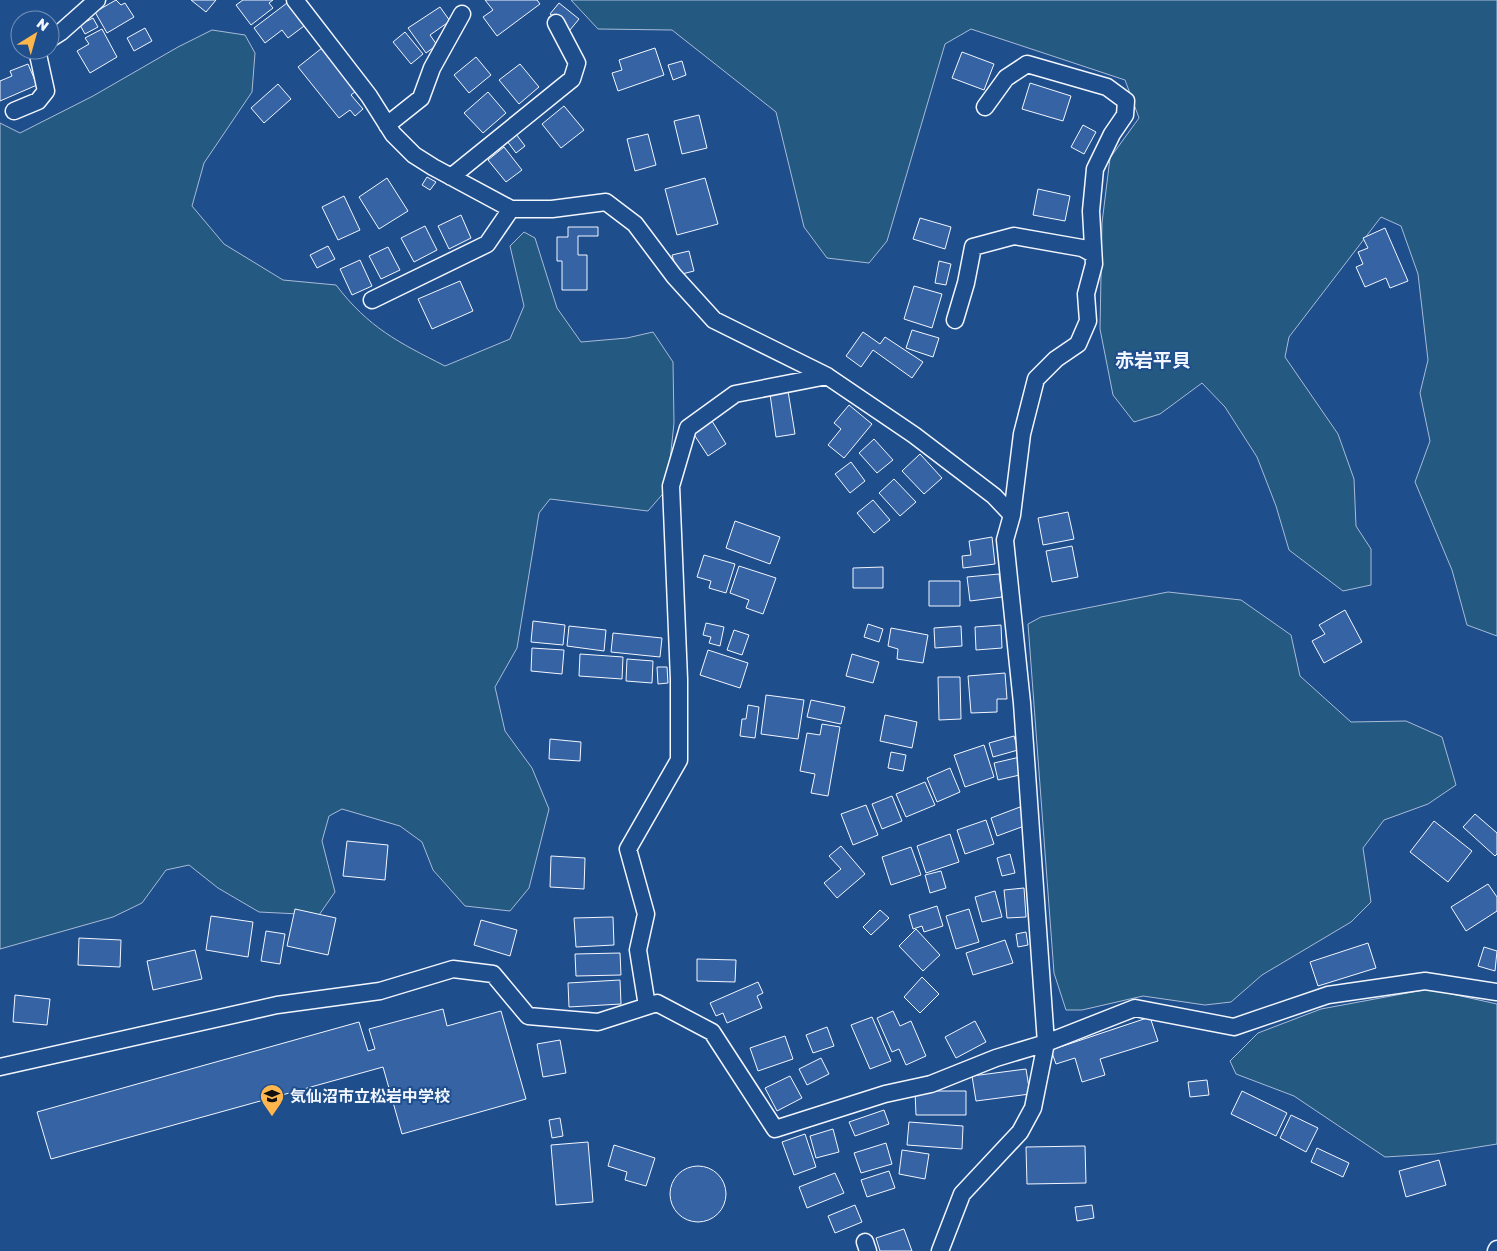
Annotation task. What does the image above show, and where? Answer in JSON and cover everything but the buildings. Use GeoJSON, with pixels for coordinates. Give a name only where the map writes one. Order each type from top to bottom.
{"type":"FeatureCollection","features":[{"type":"Feature","properties":{"kind":"street"},"geometry":{"type":"LineString","coordinates":[[60,33],[97,0]]}},
{"type":"Feature","properties":{"kind":"street"},"geometry":{"type":"LineString","coordinates":[[295,0],[363,88],[393,134],[414,155],[511,209],[552,209],[606,202],[635,224],[674,276],[714,320],[828,376],[914,435],[994,496],[1012,515]]}},
{"type":"Feature","properties":{"kind":"street"},"geometry":{"type":"LineString","coordinates":[[387,125],[421,98],[432,68],[462,14]]}},
{"type":"Feature","properties":{"kind":"street"},"geometry":{"type":"LineString","coordinates":[[451,177],[572,79],[577,63],[556,23]]}},
{"type":"Feature","properties":{"kind":"street"},"geometry":{"type":"LineString","coordinates":[[14,111],[38,101],[46,91],[39,60]]}},
{"type":"Feature","properties":{"kind":"street"},"geometry":{"type":"LineString","coordinates":[[940,1251],[962,1194],[1020,1132],[1033,1108],[1046,1043],[1022,703],[1004,540],[1012,515],[1022,434],[1036,379],[1056,359],[1078,344],[1088,321],[1086,294],[1094,264],[1091,211],[1095,169],[1112,134],[1125,115],[1126,101],[1107,87],[1027,64],[1006,78],[985,107]]}},
{"type":"Feature","properties":{"kind":"street"},"geometry":{"type":"LineString","coordinates":[[372,300],[487,244],[511,209]]}},
{"type":"Feature","properties":{"kind":"street"},"geometry":{"type":"LineString","coordinates":[[955,320],[966,283],[973,247],[1014,236],[1082,248],[1094,254]]}},
{"type":"Feature","properties":{"kind":"street"},"geometry":{"type":"LineString","coordinates":[[646,1006],[638,950],[646,914],[628,849],[679,760],[679,679],[671,486],[688,428],[735,394],[828,376]]}},
{"type":"Feature","properties":{"kind":"street"},"geometry":{"type":"LineString","coordinates":[[0,1067],[277,1005],[380,991],[453,969],[493,974],[528,1016],[598,1022],[656,1002],[712,1032],[775,1129],[885,1094],[931,1084],[996,1058],[1046,1043],[1134,1008],[1234,1027],[1328,995],[1425,981],[1497,992]]}},
{"type":"Feature","properties":{"kind":"shaded area"},"geometry":{"type":"Polygon","coordinates":[[[571,0],[1497,0],[1497,636],[1467,625],[1452,570],[1415,482],[1430,441],[1420,393],[1428,360],[1418,274],[1401,226],[1381,217],[1289,337],[1285,357],[1338,434],[1354,479],[1356,526],[1371,549],[1371,585],[1343,591],[1289,550],[1276,506],[1257,457],[1225,407],[1202,383],[1160,414],[1134,422],[1113,395],[1100,329],[1102,223],[1110,158],[1139,118],[1125,80],[971,29],[945,44],[887,241],[869,263],[827,258],[804,227],[776,112],[672,30],[598,29],[571,0]]]}},
{"type":"Feature","properties":{"kind":"shaded area"},"geometry":{"type":"Polygon","coordinates":[[[212,30],[245,35],[255,53],[252,92],[204,163],[192,206],[224,244],[283,280],[336,285],[360,312],[385,333],[445,366],[510,339],[524,306],[510,246],[524,232],[535,238],[557,308],[581,342],[627,338],[653,332],[673,362],[674,423],[667,489],[648,511],[550,499],[539,513],[517,648],[495,687],[505,731],[532,768],[549,809],[529,888],[510,911],[465,906],[433,870],[422,842],[400,826],[342,809],[329,816],[322,841],[335,892],[319,915],[259,912],[218,888],[189,865],[166,870],[142,903],[113,917],[0,949],[0,123],[20,133],[93,96],[178,47],[212,30]]]}},
{"type":"Feature","properties":{"kind":"shaded area"},"geometry":{"type":"Polygon","coordinates":[[[1168,592],[1241,600],[1291,635],[1300,676],[1351,722],[1406,721],[1442,737],[1456,785],[1428,804],[1384,820],[1363,848],[1371,902],[1351,922],[1262,975],[1231,1002],[1205,1005],[1143,996],[1082,1010],[1066,1010],[1054,973],[1028,624],[1041,617],[1168,592]]]}},
{"type":"Feature","properties":{"kind":"shaded area"},"geometry":{"type":"Polygon","coordinates":[[[1429,989],[1497,1004],[1497,1144],[1435,1154],[1385,1157],[1294,1096],[1236,1074],[1230,1061],[1258,1033],[1321,1009],[1429,989]]]}},
{"type":"Feature","properties":{"kind":"place","name":"気仙沼市立松岩中学校"},"geometry":{"type":"Point","coordinates":[272,1117]}},
{"type":"Feature","properties":{"kind":"district","name":"赤岩平貝"},"geometry":{"type":"Point","coordinates":[1153,360]}}]}
